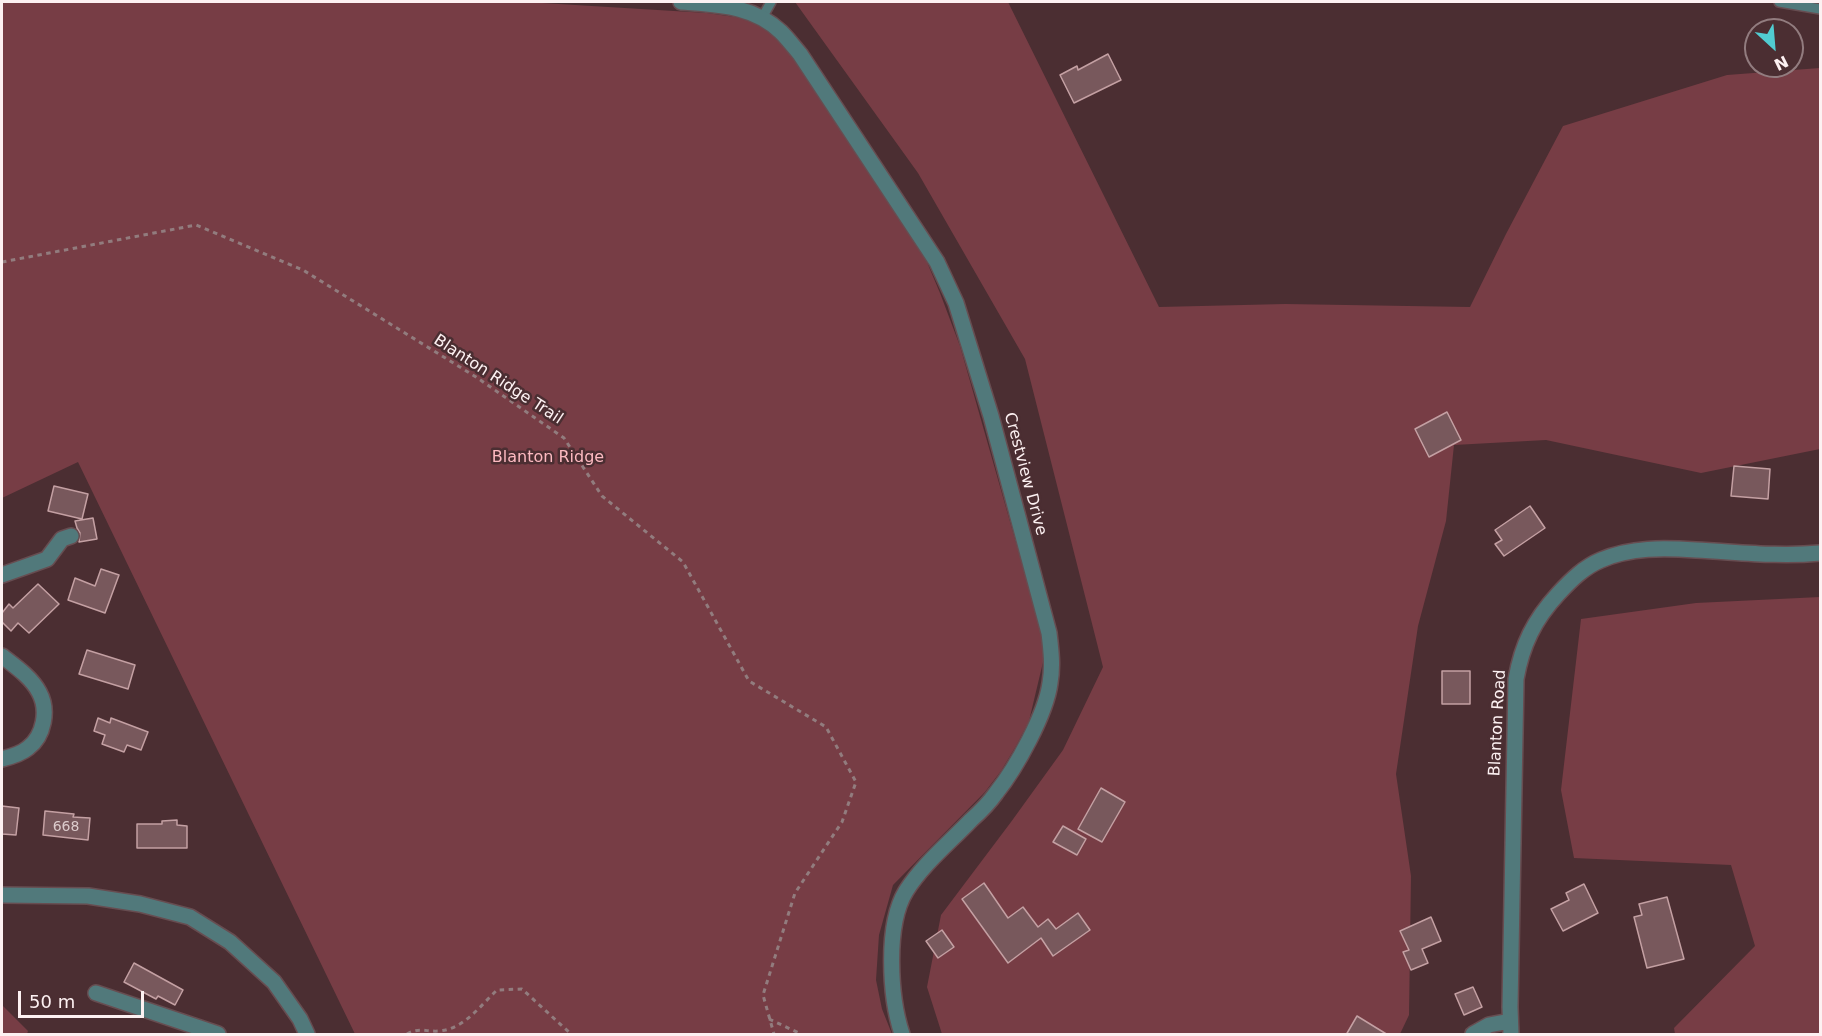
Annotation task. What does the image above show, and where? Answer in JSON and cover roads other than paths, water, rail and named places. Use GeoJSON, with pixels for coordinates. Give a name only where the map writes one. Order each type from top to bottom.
{"type":"FeatureCollection","features":[{"type":"Feature","properties":{"kind":"street","name":"Crestview Drive"},"geometry":{"type":"LineString","coordinates":[[681,2],[736,7],[762,18],[782,32],[800,54],[938,262],[968,337],[1049,633],[1052,658],[1050,684],[1045,706],[1024,748],[997,793],[926,866],[905,892],[897,914],[892,970],[893,999],[902,1035]]}},
{"type":"Feature","properties":{"kind":"street"},"geometry":{"type":"LineString","coordinates":[[2,575],[47,560],[62,539],[71,536]]}},
{"type":"Feature","properties":{"kind":"street","name":"Blanton Road"},"geometry":{"type":"LineString","coordinates":[[1511,1028],[1516,679],[1520,657],[1535,624],[1553,600],[1583,570],[1600,560],[1615,555],[1660,548],[1794,555],[1821,553]]}},
{"type":"Feature","properties":{"kind":"street"},"geometry":{"type":"LineString","coordinates":[[2,656],[21,671],[38,690],[42,699],[44,718],[38,737],[27,749],[2,759]]}},
{"type":"Feature","properties":{"kind":"street"},"geometry":{"type":"LineString","coordinates":[[2,895],[88,896],[140,904],[190,917],[230,942],[274,982],[300,1020],[307,1035]]}},
{"type":"Feature","properties":{"kind":"street"},"geometry":{"type":"LineString","coordinates":[[96,993],[218,1035]]}},
{"type":"Feature","properties":{"kind":"street"},"geometry":{"type":"LineString","coordinates":[[1473,1035],[1489,1025],[1511,1028]]}},
{"type":"Feature","properties":{"kind":"lane"},"geometry":{"type":"LineString","coordinates":[[762,18],[771,2]]}},
{"type":"Feature","properties":{"kind":"lane"},"geometry":{"type":"LineString","coordinates":[[1779,2],[1821,9]]}},
{"type":"Feature","properties":{"kind":"park label","name":"Blanton Ridge"},"geometry":{"type":"Point","coordinates":[548,458]}}]}
